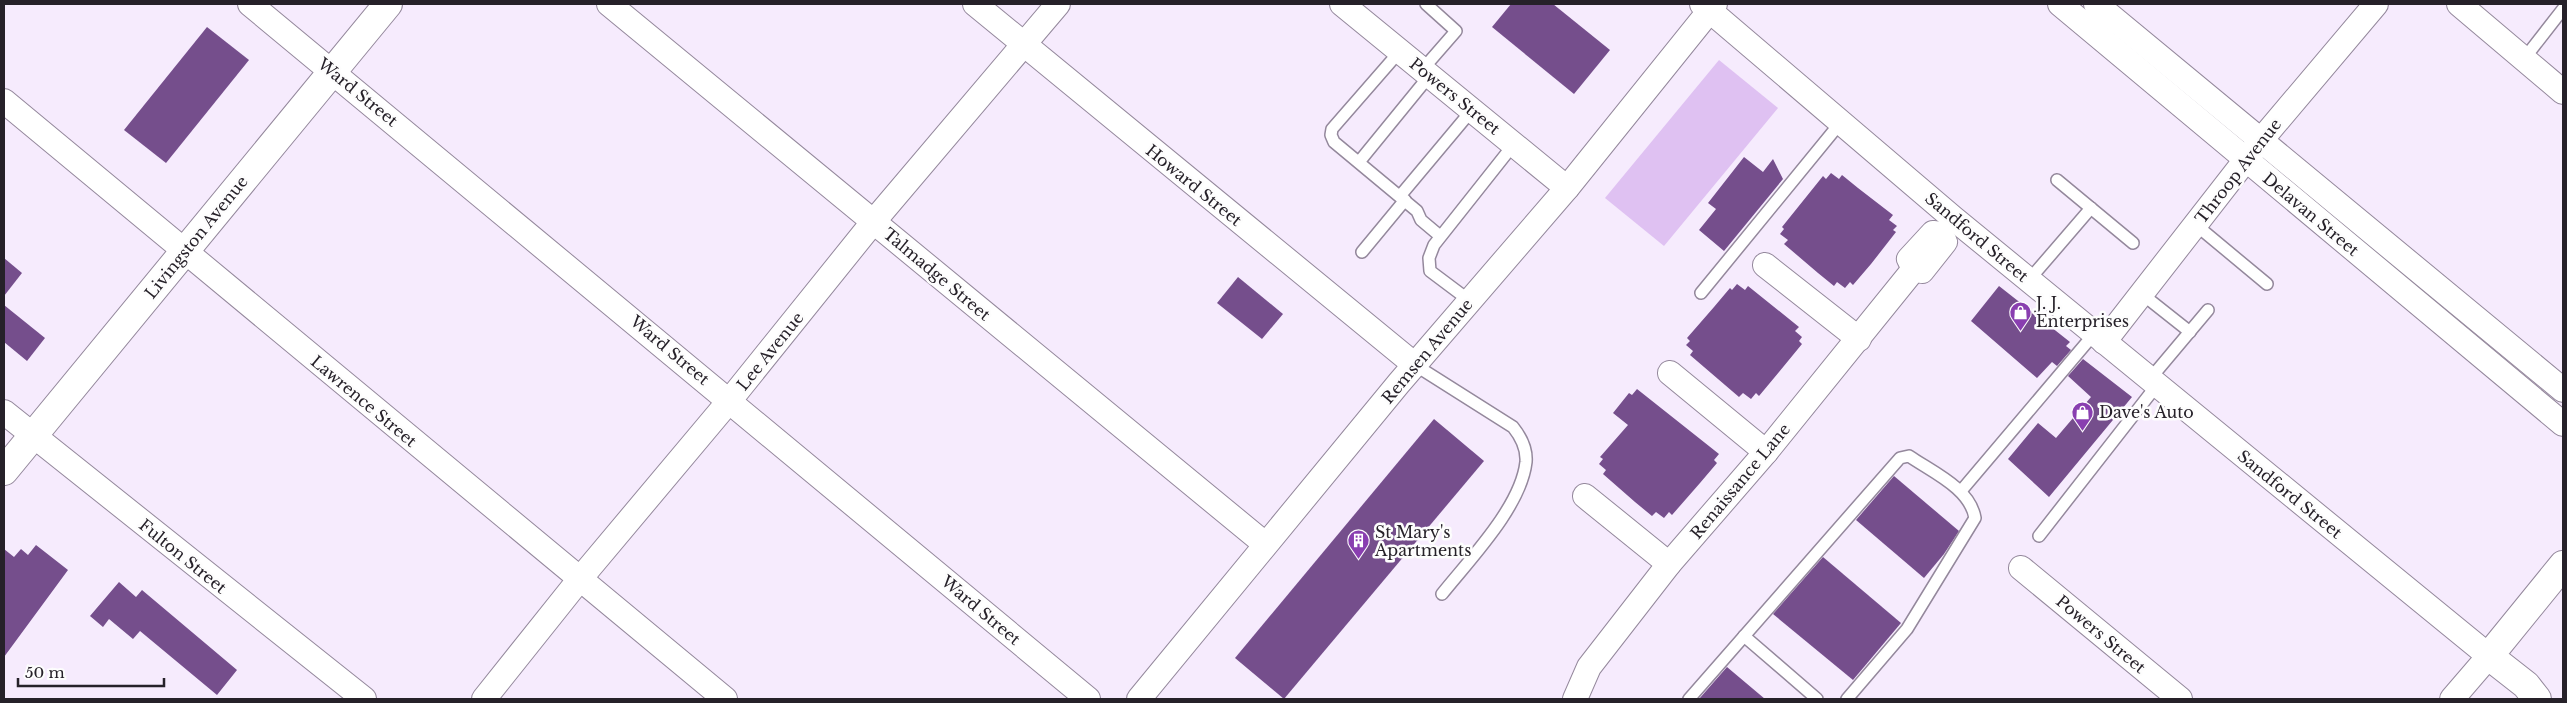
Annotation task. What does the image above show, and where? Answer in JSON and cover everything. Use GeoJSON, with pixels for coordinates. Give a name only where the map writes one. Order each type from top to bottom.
{"type":"FeatureCollection","features":[{"type":"Feature","properties":{"kind":"main road","name":"Livingston Avenue"},"geometry":{"type":"LineString","coordinates":[[4,471],[388,4]]}},
{"type":"Feature","properties":{"kind":"main road"},"geometry":{"type":"LineString","coordinates":[[2538,699],[2526,685],[2489,656],[2563,565]]}},
{"type":"Feature","properties":{"kind":"street","name":"Ward Street"},"geometry":{"type":"LineString","coordinates":[[250,4],[730,400],[1088,699]]}},
{"type":"Feature","properties":{"kind":"street","name":"Talmadge Street"},"geometry":{"type":"LineString","coordinates":[[609,4],[1265,544]]}},
{"type":"Feature","properties":{"kind":"street","name":"Howard Street"},"geometry":{"type":"LineString","coordinates":[[974,4],[1415,365]]}},
{"type":"Feature","properties":{"kind":"street","name":"Lee Avenue"},"geometry":{"type":"LineString","coordinates":[[484,699],[579,580],[730,400],[874,221],[1058,4]]}},
{"type":"Feature","properties":{"kind":"street","name":"Powers Street"},"geometry":{"type":"LineString","coordinates":[[1342,4],[1567,188]]}},
{"type":"Feature","properties":{"kind":"street","name":"Delavan Street"},"geometry":{"type":"LineString","coordinates":[[2060,4],[2563,424]]}},
{"type":"Feature","properties":{"kind":"street","name":"Delavan Street"},"geometry":{"type":"LineString","coordinates":[[2096,4],[2563,390]]}},
{"type":"Feature","properties":{"kind":"street","name":"Throop Avenue"},"geometry":{"type":"LineString","coordinates":[[2099,338],[2142,294],[2262,140],[2376,4]]}},
{"type":"Feature","properties":{"kind":"street"},"geometry":{"type":"LineString","coordinates":[[2459,4],[2563,92]]}},
{"type":"Feature","properties":{"kind":"street","name":"Sandford Street"},"geometry":{"type":"LineString","coordinates":[[1709,6],[1841,122],[1947,226],[2029,280],[2489,656]]}},
{"type":"Feature","properties":{"kind":"street","name":"Remsen Avenue"},"geometry":{"type":"LineString","coordinates":[[1139,699],[1265,544],[1567,188],[1709,6]]}},
{"type":"Feature","properties":{"kind":"street","name":"Lawrence Street"},"geometry":{"type":"LineString","coordinates":[[4,101],[724,699]]}},
{"type":"Feature","properties":{"kind":"street","name":"Renaissance Lane"},"geometry":{"type":"LineString","coordinates":[[1575,699],[1589,667],[1669,564],[1766,452],[1859,339],[1914,269],[1909,259],[1933,233],[1947,226]]}},
{"type":"Feature","properties":{"kind":"street"},"geometry":{"type":"LineString","coordinates":[[1765,265],[1859,339]]}},
{"type":"Feature","properties":{"kind":"street"},"geometry":{"type":"LineString","coordinates":[[2431,314],[2449,295]]}},
{"type":"Feature","properties":{"kind":"street"},"geometry":{"type":"LineString","coordinates":[[1670,373],[1766,452]]}},
{"type":"Feature","properties":{"kind":"street","name":"Fulton Street"},"geometry":{"type":"LineString","coordinates":[[4,412],[364,699]]}},
{"type":"Feature","properties":{"kind":"street"},"geometry":{"type":"LineString","coordinates":[[1585,496],[1669,564]]}},
{"type":"Feature","properties":{"kind":"street","name":"Powers Street"},"geometry":{"type":"LineString","coordinates":[[2021,568],[2180,699]]}},
{"type":"Feature","properties":{"kind":"street"},"geometry":{"type":"LineString","coordinates":[[2452,699],[2489,656]]}},
{"type":"Feature","properties":{"kind":"lane"},"geometry":{"type":"LineString","coordinates":[[1359,162],[1456,31],[1426,4]]}},
{"type":"Feature","properties":{"kind":"lane"},"geometry":{"type":"LineString","coordinates":[[2524,59],[2563,8]]}},
{"type":"Feature","properties":{"kind":"lane"},"geometry":{"type":"LineString","coordinates":[[1400,51],[1332,129],[1331,135],[1334,142],[1417,211],[1421,220],[1440,236]]}},
{"type":"Feature","properties":{"kind":"lane"},"geometry":{"type":"LineString","coordinates":[[1362,252],[1472,110]]}},
{"type":"Feature","properties":{"kind":"lane"},"geometry":{"type":"LineString","coordinates":[[1701,293],[1841,122]]}},
{"type":"Feature","properties":{"kind":"lane"},"geometry":{"type":"LineString","coordinates":[[1470,301],[1430,271],[1429,258],[1440,236],[1514,144]]}},
{"type":"Feature","properties":{"kind":"lane"},"geometry":{"type":"LineString","coordinates":[[2057,180],[2133,243]]}},
{"type":"Feature","properties":{"kind":"lane"},"geometry":{"type":"LineString","coordinates":[[2029,280],[2091,208]]}},
{"type":"Feature","properties":{"kind":"lane"},"geometry":{"type":"LineString","coordinates":[[2196,225],[2267,284]]}},
{"type":"Feature","properties":{"kind":"lane"},"geometry":{"type":"LineString","coordinates":[[2142,294],[2190,332]]}},
{"type":"Feature","properties":{"kind":"lane"},"geometry":{"type":"LineString","coordinates":[[2039,536],[2208,310]]}},
{"type":"Feature","properties":{"kind":"lane"},"geometry":{"type":"LineString","coordinates":[[1961,491],[2099,338]]}},
{"type":"Feature","properties":{"kind":"lane"},"geometry":{"type":"LineString","coordinates":[[1415,365],[1513,427],[1522,438],[1526,452],[1526,463],[1508,508],[1493,532],[1442,594]]}},
{"type":"Feature","properties":{"kind":"lane"},"geometry":{"type":"LineString","coordinates":[[1689,699],[1900,458],[1909,456],[1961,491],[1973,508],[1974,518],[1906,628],[1847,699]]}},
{"type":"Feature","properties":{"kind":"lane"},"geometry":{"type":"LineString","coordinates":[[1744,636],[1817,699]]}},
{"type":"Feature","properties":{"kind":"shaded area"},"geometry":{"type":"Polygon","coordinates":[[[1719,60],[1778,108],[1664,246],[1605,198],[1719,60]]]}},
{"type":"Feature","properties":{"kind":"building"},"geometry":{"type":"Polygon","coordinates":[[[1511,4],[1553,4],[1610,50],[1574,94],[1492,27],[1511,4]]]}},
{"type":"Feature","properties":{"kind":"building"},"geometry":{"type":"Polygon","coordinates":[[[207,27],[249,60],[166,163],[124,130],[207,27]]]}},
{"type":"Feature","properties":{"kind":"building"},"geometry":{"type":"Polygon","coordinates":[[[1744,157],[1763,172],[1773,159],[1783,179],[1724,251],[1699,230],[1716,209],[1708,203],[1744,157]]]}},
{"type":"Feature","properties":{"kind":"building"},"geometry":{"type":"Polygon","coordinates":[[[1831,173],[1839,179],[1842,175],[1893,215],[1889,220],[1897,226],[1893,230],[1896,232],[1871,264],[1853,285],[1850,282],[1845,288],[1837,282],[1834,286],[1818,273],[1784,244],[1788,240],[1780,234],[1784,229],[1782,227],[1823,176],[1826,179],[1831,173]]]}},
{"type":"Feature","properties":{"kind":"building"},"geometry":{"type":"Polygon","coordinates":[[[4,258],[22,273],[4,296],[4,258]]]}},
{"type":"Feature","properties":{"kind":"building"},"geometry":{"type":"Polygon","coordinates":[[[1238,277],[1283,314],[1262,339],[1217,303],[1238,277]]]}},
{"type":"Feature","properties":{"kind":"building"},"geometry":{"type":"Polygon","coordinates":[[[1737,284],[1745,290],[1748,286],[1799,327],[1795,331],[1802,337],[1799,341],[1802,344],[1779,372],[1759,396],[1756,393],[1751,399],[1743,393],[1739,397],[1690,355],[1693,351],[1686,345],[1690,341],[1687,338],[1730,288],[1732,290],[1737,284]]]}},
{"type":"Feature","properties":{"kind":"building","name":"J. J. Enterprises"},"geometry":{"type":"Polygon","coordinates":[[[1999,286],[2070,342],[2066,346],[2071,350],[2057,366],[2052,362],[2037,378],[1971,321],[1999,286]]]}},
{"type":"Feature","properties":{"kind":"building"},"geometry":{"type":"Polygon","coordinates":[[[4,305],[45,338],[27,361],[4,342],[4,305]]]}},
{"type":"Feature","properties":{"kind":"building","name":"Dave's Auto"},"geometry":{"type":"Polygon","coordinates":[[[2083,359],[2132,397],[2049,497],[2008,459],[2038,423],[2056,438],[2091,397],[2068,376],[2083,359]]]}},
{"type":"Feature","properties":{"kind":"building"},"geometry":{"type":"Polygon","coordinates":[[[1637,389],[1719,454],[1714,460],[1717,463],[1700,483],[1672,515],[1669,512],[1664,518],[1656,512],[1652,516],[1635,502],[1603,474],[1606,470],[1599,464],[1603,459],[1600,457],[1628,425],[1613,413],[1629,393],[1632,395],[1637,389]]]}},
{"type":"Feature","properties":{"kind":"building","name":"St Mary's Apartments"},"geometry":{"type":"Polygon","coordinates":[[[1434,419],[1484,461],[1284,699],[1235,658],[1434,419]]]}},
{"type":"Feature","properties":{"kind":"building"},"geometry":{"type":"Polygon","coordinates":[[[1894,476],[1959,531],[1944,554],[1924,578],[1856,520],[1894,476]]]}},
{"type":"Feature","properties":{"kind":"building"},"geometry":{"type":"Polygon","coordinates":[[[36,545],[68,570],[4,657],[4,549],[14,557],[21,549],[28,555],[36,545]]]}},
{"type":"Feature","properties":{"kind":"building"},"geometry":{"type":"Polygon","coordinates":[[[1823,557],[1901,623],[1853,680],[1773,614],[1823,557]]]}},
{"type":"Feature","properties":{"kind":"building"},"geometry":{"type":"Polygon","coordinates":[[[119,582],[136,597],[142,590],[237,670],[217,695],[140,631],[133,639],[109,619],[103,627],[90,616],[119,582]]]}},
{"type":"Feature","properties":{"kind":"building"},"geometry":{"type":"Polygon","coordinates":[[[1727,667],[1765,699],[1699,699],[1727,667]]]}},
{"type":"Feature","properties":{"kind":"place","name":"J. J. Enterprises"},"geometry":{"type":"Point","coordinates":[2020,331]}},
{"type":"Feature","properties":{"kind":"place","name":"Dave's Auto"},"geometry":{"type":"Point","coordinates":[2083,431]}},
{"type":"Feature","properties":{"kind":"place","name":"St Mary's Apartments"},"geometry":{"type":"Point","coordinates":[1359,560]}}]}
